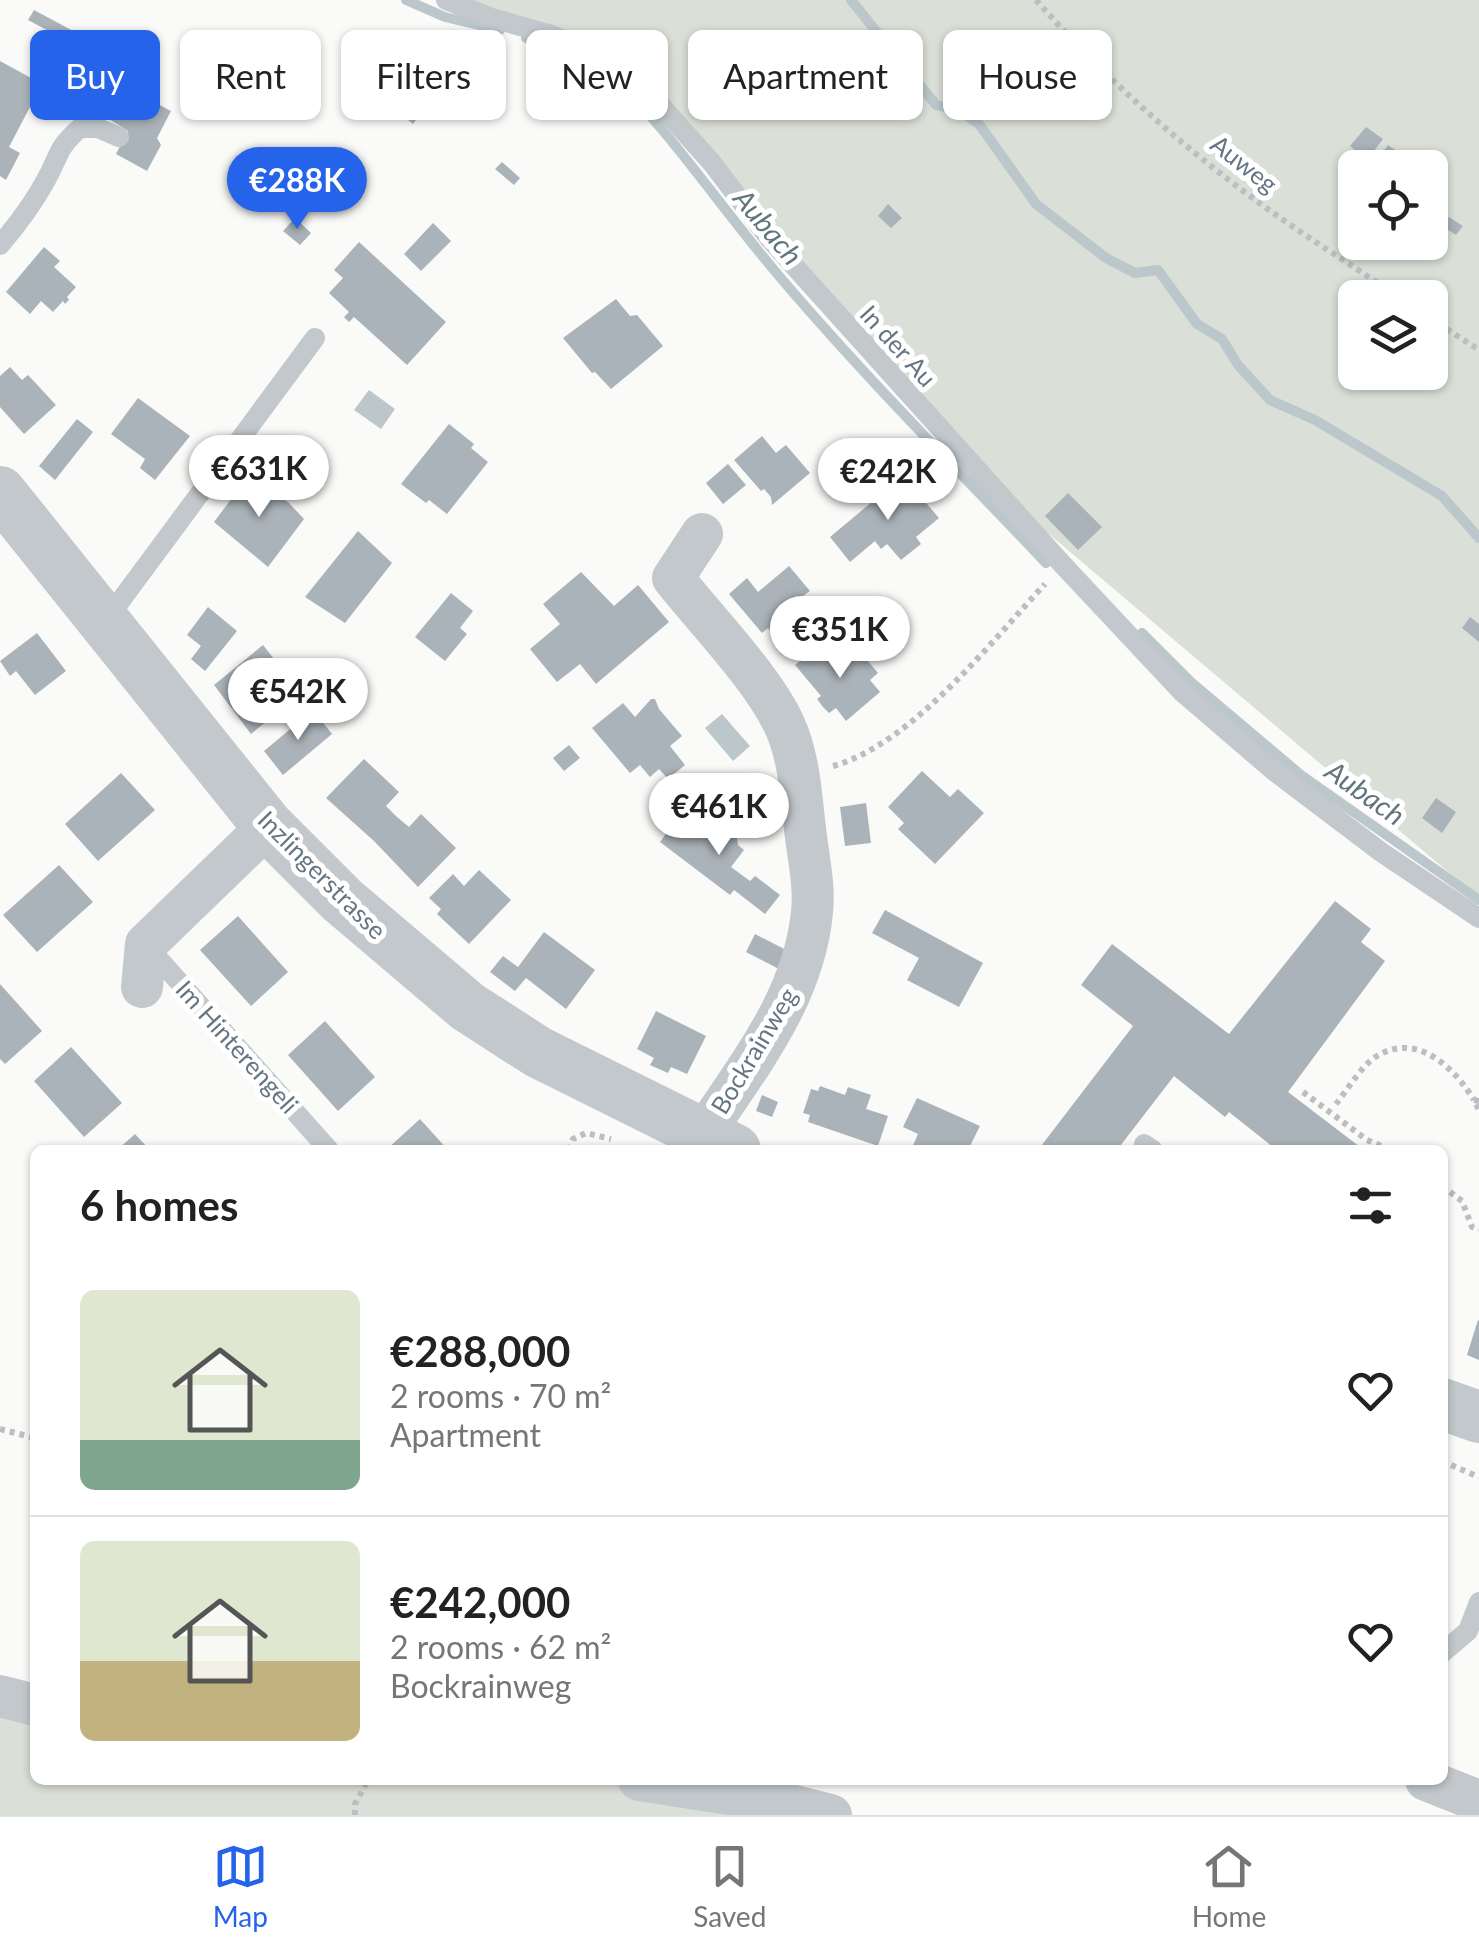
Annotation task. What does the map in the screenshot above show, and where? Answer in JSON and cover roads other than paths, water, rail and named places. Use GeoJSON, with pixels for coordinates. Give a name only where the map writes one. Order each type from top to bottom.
{"type":"FeatureCollection","features":[{"type":"Feature","properties":{"kind":"street","name":"Inzlingerstrasse"},"geometry":{"type":"LineString","coordinates":[[0,492],[268,826],[342,900],[468,1007],[538,1052],[718,1143]]}},
{"type":"Feature","properties":{"kind":"street","name":"Bockrainweg"},"geometry":{"type":"LineString","coordinates":[[702,534],[673,578],[757,682],[784,724],[800,775],[813,908],[807,950],[796,984],[718,1143]]}},
{"type":"Feature","properties":{"kind":"street"},"geometry":{"type":"LineString","coordinates":[[146,944],[268,826]]}},
{"type":"Feature","properties":{"kind":"street","name":"Im Hinterengeli"},"geometry":{"type":"LineString","coordinates":[[142,987],[146,944]]}},
{"type":"Feature","properties":{"kind":"street"},"geometry":{"type":"LineString","coordinates":[[1448,1406],[1479,1417]]}},
{"type":"Feature","properties":{"kind":"street"},"geometry":{"type":"LineString","coordinates":[[0,1696],[30,1704]]}},
{"type":"Feature","properties":{"kind":"street"},"geometry":{"type":"LineString","coordinates":[[671,1785],[775,1801],[831,1815]]}},
{"type":"Feature","properties":{"kind":"street"},"geometry":{"type":"LineString","coordinates":[[1439,1785],[1479,1801]]}},
{"type":"Feature","properties":{"kind":"lane","name":"In der Au"},"geometry":{"type":"LineString","coordinates":[[446,0],[552,35],[607,60],[654,98],[712,163],[769,238],[1182,692],[1380,852],[1479,918]]}},
{"type":"Feature","properties":{"kind":"lane"},"geometry":{"type":"LineString","coordinates":[[0,245],[24,218],[49,176],[60,145],[80,128],[98,128],[119,137]]}},
{"type":"Feature","properties":{"kind":"lane"},"geometry":{"type":"LineString","coordinates":[[106,620],[314,338]]}},
{"type":"Feature","properties":{"kind":"lane","name":"Im Hinterengeli"},"geometry":{"type":"LineString","coordinates":[[146,944],[324,1145]]}},
{"type":"Feature","properties":{"kind":"lane"},"geometry":{"type":"LineString","coordinates":[[1448,1648],[1468,1631],[1479,1602]]}},
{"type":"Feature","properties":{"kind":"waterway","name":"Aubach"},"geometry":{"type":"LineString","coordinates":[[406,0],[445,17],[500,30]]}},
{"type":"Feature","properties":{"kind":"waterway","name":"Aubach"},"geometry":{"type":"LineString","coordinates":[[851,0],[936,105],[960,111],[979,124],[1036,204],[1106,258],[1135,273],[1158,270],[1197,324],[1222,339],[1238,365],[1270,400],[1315,420],[1442,496],[1479,538]]}},
{"type":"Feature","properties":{"kind":"waterway","name":"Aubach"},"geometry":{"type":"LineString","coordinates":[[653,120],[816,319],[1046,563]]}},
{"type":"Feature","properties":{"kind":"waterway","name":"Aubach"},"geometry":{"type":"LineString","coordinates":[[1142,633],[1191,682],[1301,775],[1479,900]]}}]}
